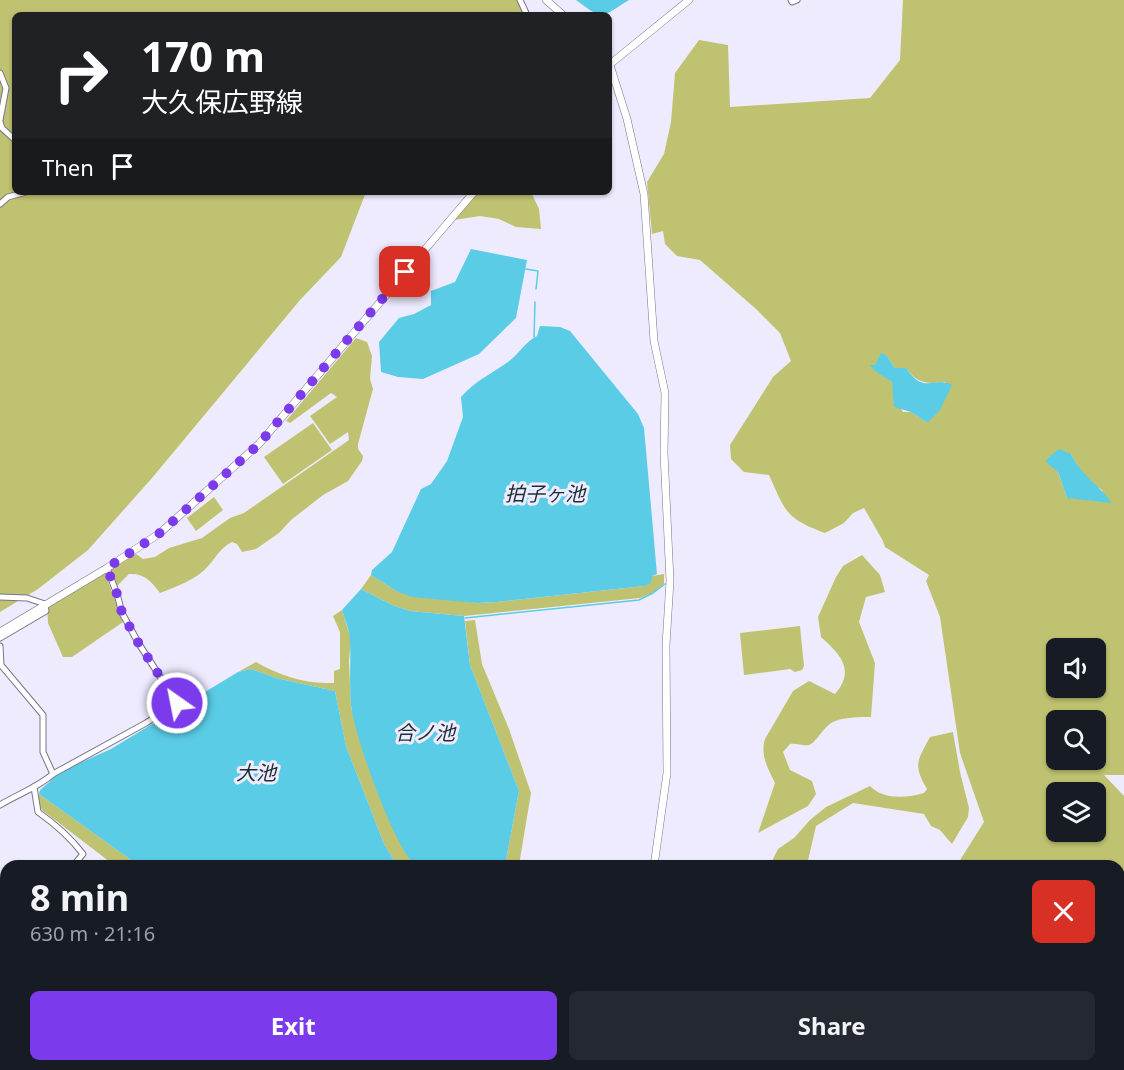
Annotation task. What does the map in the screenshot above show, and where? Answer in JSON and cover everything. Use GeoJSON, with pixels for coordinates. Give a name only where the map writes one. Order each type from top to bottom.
{"type":"FeatureCollection","features":[{"type":"Feature","properties":{"kind":"street"},"geometry":{"type":"LineString","coordinates":[[546,0],[560,12]]}},
{"type":"Feature","properties":{"kind":"street"},"geometry":{"type":"LineString","coordinates":[[612,62],[689,0]]}},
{"type":"Feature","properties":{"kind":"street"},"geometry":{"type":"LineString","coordinates":[[791,0],[792,2],[797,0]]}},
{"type":"Feature","properties":{"kind":"street"},"geometry":{"type":"LineString","coordinates":[[612,73],[627,119],[644,194],[654,341],[665,393],[664,453],[670,581],[666,657],[667,773],[655,860]]}},
{"type":"Feature","properties":{"kind":"street"},"geometry":{"type":"LineString","coordinates":[[0,74],[6,88],[0,121],[2,128],[12,137]]}},
{"type":"Feature","properties":{"kind":"street"},"geometry":{"type":"LineString","coordinates":[[0,204],[8,197],[15,195]]}},
{"type":"Feature","properties":{"kind":"street"},"geometry":{"type":"LineString","coordinates":[[0,632],[107,568],[160,533],[259,444],[471,195]]}},
{"type":"Feature","properties":{"kind":"street"},"geometry":{"type":"LineString","coordinates":[[0,805],[18,794],[41,785],[53,774],[146,723],[177,703],[122,613],[107,568]]}},
{"type":"Feature","properties":{"kind":"street"},"geometry":{"type":"LineString","coordinates":[[0,597],[27,597],[45,604]]}},
{"type":"Feature","properties":{"kind":"street"},"geometry":{"type":"LineString","coordinates":[[0,638],[46,611],[45,604]]}},
{"type":"Feature","properties":{"kind":"street"},"geometry":{"type":"LineString","coordinates":[[0,646],[1,665],[43,715],[43,752],[53,774]]}},
{"type":"Feature","properties":{"kind":"street"},"geometry":{"type":"LineString","coordinates":[[34,787],[38,812],[59,828],[83,854],[78,860]]}},
{"type":"Feature","properties":{"kind":"green space"},"geometry":{"type":"Polygon","coordinates":[[[0,0],[517,0],[523,12],[12,12],[12,195],[365,195],[341,257],[300,300],[152,478],[88,550],[38,589],[0,612],[0,0]]]}},
{"type":"Feature","properties":{"kind":"green space"},"geometry":{"type":"Polygon","coordinates":[[[903,0],[1124,0],[1124,775],[1104,775],[1124,796],[1124,860],[960,860],[984,822],[960,753],[940,617],[926,581],[929,575],[885,547],[864,508],[853,513],[844,523],[825,533],[802,523],[788,512],[769,475],[744,472],[731,459],[730,445],[773,377],[791,361],[780,333],[756,309],[700,260],[677,256],[665,244],[663,231],[652,234],[647,182],[664,154],[671,122],[675,73],[699,40],[728,45],[730,107],[870,98],[900,60],[903,0]],[[887,356],[875,365],[871,365],[892,382],[895,399],[903,412],[911,412],[926,422],[946,382],[923,382],[914,377],[906,368],[895,368],[887,356]],[[1071,454],[1058,472],[1067,498],[1103,491],[1085,475],[1071,454]]]}},
{"type":"Feature","properties":{"kind":"green space"},"geometry":{"type":"Polygon","coordinates":[[[475,195],[532,195],[539,209],[541,229],[516,227],[499,219],[480,216],[454,220],[475,195]]]}},
{"type":"Feature","properties":{"kind":"green space"},"geometry":{"type":"Polygon","coordinates":[[[356,338],[367,342],[372,356],[370,379],[373,389],[358,444],[358,449],[363,456],[362,461],[348,481],[323,495],[291,520],[279,533],[256,549],[242,552],[237,544],[232,542],[221,550],[204,570],[193,579],[180,585],[160,593],[147,579],[129,574],[117,586],[110,570],[136,554],[143,559],[155,557],[169,548],[202,538],[230,518],[244,513],[349,440],[348,432],[330,444],[310,416],[337,397],[331,393],[290,423],[286,421],[356,338]]]}},
{"type":"Feature","properties":{"kind":"green space"},"geometry":{"type":"Polygon","coordinates":[[[313,423],[332,450],[283,484],[264,457],[313,423]]]}},
{"type":"Feature","properties":{"kind":"green space"},"geometry":{"type":"Polygon","coordinates":[[[214,497],[223,510],[196,531],[187,518],[214,497]]]}},
{"type":"Feature","properties":{"kind":"green space"},"geometry":{"type":"Polygon","coordinates":[[[862,555],[880,575],[885,592],[866,597],[859,622],[875,663],[871,717],[837,720],[809,745],[790,744],[783,752],[790,770],[812,781],[816,794],[808,806],[758,833],[775,783],[764,756],[765,739],[793,691],[809,681],[835,694],[841,685],[845,670],[843,663],[821,637],[818,617],[843,566],[862,555]]]}},
{"type":"Feature","properties":{"kind":"green space"},"geometry":{"type":"Polygon","coordinates":[[[105,573],[123,622],[72,657],[63,657],[48,623],[47,607],[105,573]]]}},
{"type":"Feature","properties":{"kind":"green space"},"geometry":{"type":"Polygon","coordinates":[[[664,574],[664,584],[653,593],[640,598],[464,616],[410,611],[392,605],[361,589],[371,575],[398,592],[478,603],[644,586],[652,576],[664,574]]]}},
{"type":"Feature","properties":{"kind":"green space"},"geometry":{"type":"Polygon","coordinates":[[[342,610],[351,639],[349,661],[351,708],[410,860],[394,860],[384,844],[346,746],[335,691],[276,678],[251,669],[238,672],[256,662],[294,678],[334,683],[334,671],[340,669],[340,632],[333,616],[342,610]]]}},
{"type":"Feature","properties":{"kind":"green space"},"geometry":{"type":"Polygon","coordinates":[[[475,620],[482,664],[509,729],[531,793],[520,860],[506,860],[519,791],[470,665],[465,621],[475,620]]]}},
{"type":"Feature","properties":{"kind":"green space"},"geometry":{"type":"Polygon","coordinates":[[[800,626],[804,666],[802,670],[795,672],[790,669],[744,675],[740,633],[800,626]]]}},
{"type":"Feature","properties":{"kind":"green space"},"geometry":{"type":"Polygon","coordinates":[[[953,732],[969,808],[968,817],[952,844],[940,830],[931,826],[924,814],[853,803],[816,826],[808,860],[772,860],[778,849],[794,838],[826,807],[870,786],[875,791],[888,796],[910,796],[924,793],[927,789],[918,763],[930,737],[953,732]]]}},
{"type":"Feature","properties":{"kind":"green space"},"geometry":{"type":"Polygon","coordinates":[[[39,794],[131,860],[107,860],[42,810],[38,803],[39,794]]]}},
{"type":"Feature","properties":{"kind":"water"},"geometry":{"type":"Polygon","coordinates":[[[576,0],[629,0],[610,12],[592,11],[576,0]]]}},
{"type":"Feature","properties":{"kind":"water"},"geometry":{"type":"Polygon","coordinates":[[[471,249],[527,260],[516,318],[479,354],[423,379],[398,377],[381,372],[379,342],[399,318],[414,314],[431,305],[431,291],[455,282],[471,249]]]}},
{"type":"Feature","properties":{"kind":"water","name":"拍子ヶ池"},"geometry":{"type":"Polygon","coordinates":[[[540,326],[560,327],[570,331],[638,414],[644,428],[657,574],[652,576],[651,583],[644,586],[497,602],[478,603],[412,597],[398,592],[371,575],[372,570],[392,552],[421,489],[431,484],[447,461],[463,417],[461,397],[478,382],[512,359],[537,336],[540,326]]]}},
{"type":"Feature","properties":{"kind":"water"},"geometry":{"type":"Polygon","coordinates":[[[881,353],[887,356],[895,368],[906,368],[918,381],[952,385],[940,410],[928,422],[911,412],[894,407],[892,382],[877,373],[870,365],[875,365],[881,353]]]}},
{"type":"Feature","properties":{"kind":"water"},"geometry":{"type":"Polygon","coordinates":[[[1059,449],[1071,454],[1080,468],[1112,503],[1067,498],[1058,472],[1046,462],[1059,449]]]}},
{"type":"Feature","properties":{"kind":"water","name":"合ノ池"},"geometry":{"type":"Polygon","coordinates":[[[361,589],[392,605],[410,611],[464,616],[470,665],[519,791],[506,860],[411,860],[406,854],[386,814],[359,740],[351,705],[350,637],[342,610],[361,589]]]}},
{"type":"Feature","properties":{"kind":"water","name":"大池"},"geometry":{"type":"Polygon","coordinates":[[[251,669],[276,678],[335,691],[346,746],[384,844],[394,860],[131,860],[39,794],[40,790],[62,771],[111,749],[238,672],[251,669]]]}},
{"type":"Feature","properties":{"kind":"waterway"},"geometry":{"type":"LineString","coordinates":[[526,269],[538,271],[536,289]]}},
{"type":"Feature","properties":{"kind":"waterway"},"geometry":{"type":"LineString","coordinates":[[534,337],[535,302]]}},
{"type":"Feature","properties":{"kind":"waterway"},"geometry":{"type":"LineString","coordinates":[[465,618],[639,600],[665,584]]}},
{"type":"Feature","properties":{"kind":"route"},"geometry":{"type":"LineString","coordinates":[[177,703],[122,613],[107,568],[160,533],[259,444],[405,272]]}}]}
